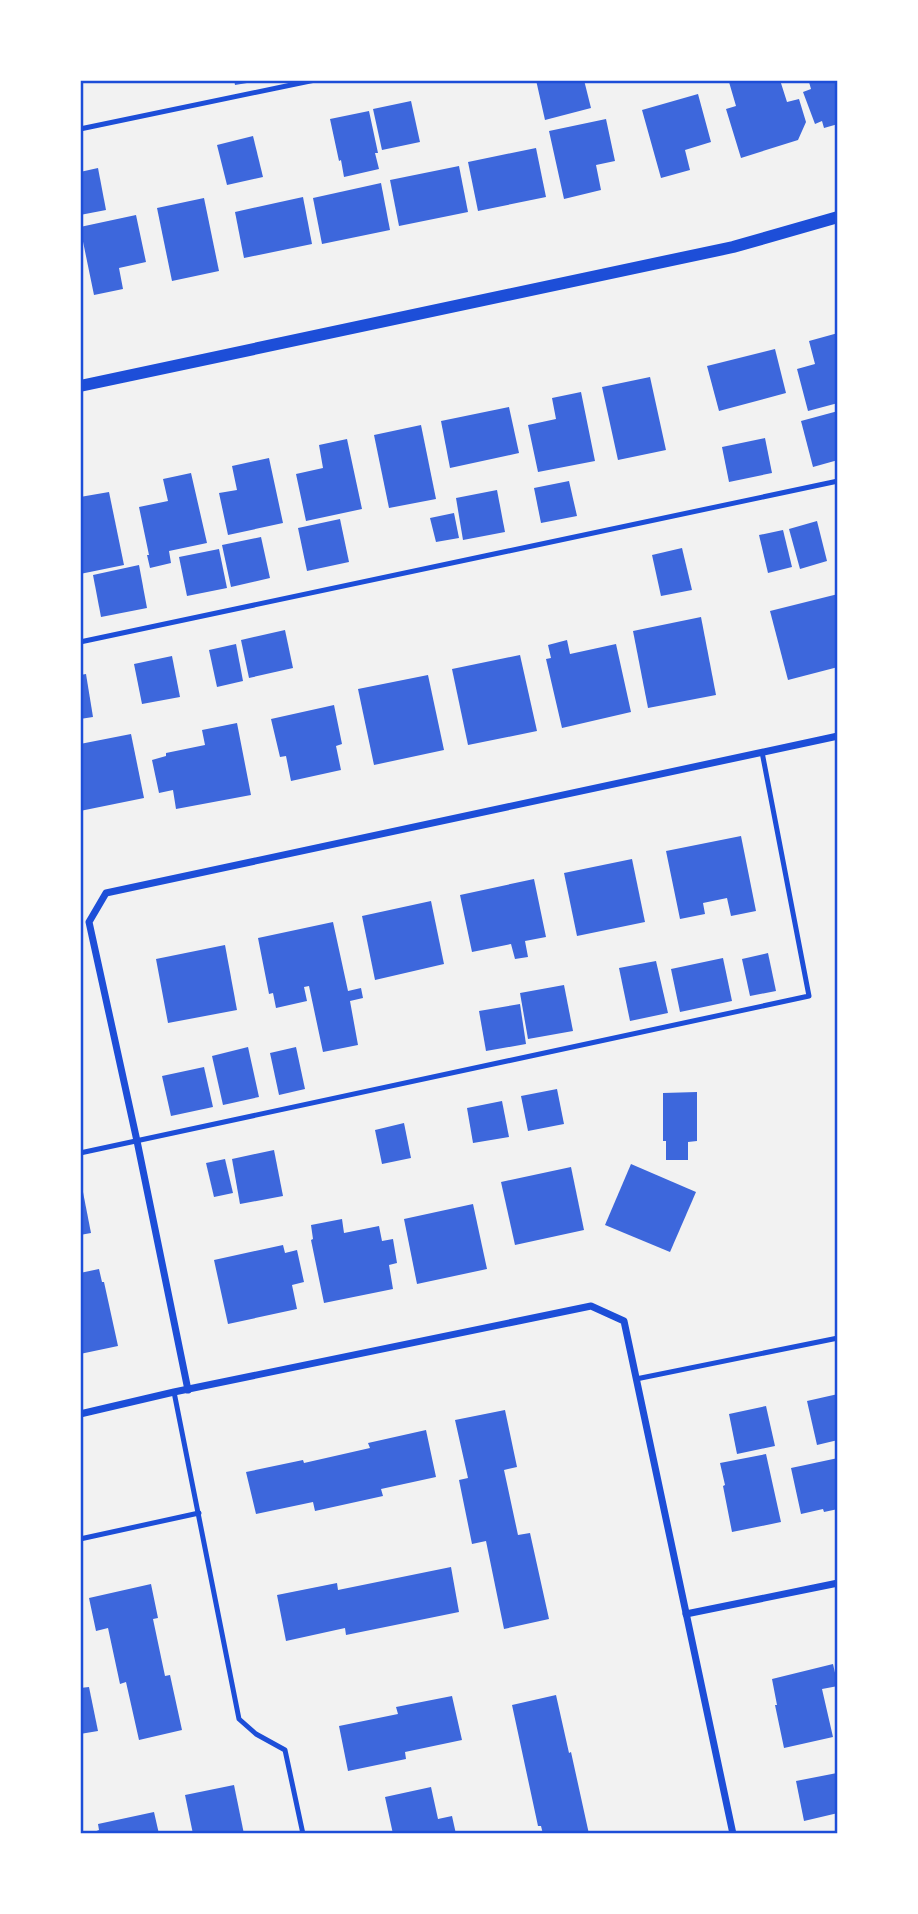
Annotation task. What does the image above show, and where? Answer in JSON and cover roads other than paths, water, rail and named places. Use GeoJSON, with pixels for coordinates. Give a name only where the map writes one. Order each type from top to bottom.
{"type":"FeatureCollection","features":[{"type":"Feature","properties":{"kind":"street"},"geometry":{"type":"LineString","coordinates":[[80,386],[733,247],[838,217]]}},
{"type":"Feature","properties":{"kind":"street"},"geometry":{"type":"LineString","coordinates":[[188,1390],[89,922],[106,893],[838,736]]}},
{"type":"Feature","properties":{"kind":"street"},"geometry":{"type":"LineString","coordinates":[[80,1414],[591,1306],[624,1321],[733,1833]]}},
{"type":"Feature","properties":{"kind":"street"},"geometry":{"type":"LineString","coordinates":[[686,1614],[838,1583]]}},
{"type":"Feature","properties":{"kind":"lane"},"geometry":{"type":"LineString","coordinates":[[80,129],[315,80]]}},
{"type":"Feature","properties":{"kind":"lane"},"geometry":{"type":"LineString","coordinates":[[80,642],[838,481]]}},
{"type":"Feature","properties":{"kind":"lane"},"geometry":{"type":"LineString","coordinates":[[80,1153],[809,996],[762,752]]}},
{"type":"Feature","properties":{"kind":"lane"},"geometry":{"type":"LineString","coordinates":[[636,1379],[838,1338]]}},
{"type":"Feature","properties":{"kind":"lane"},"geometry":{"type":"LineString","coordinates":[[174,1392],[239,1719],[256,1734],[285,1749],[303,1833]]}},
{"type":"Feature","properties":{"kind":"lane"},"geometry":{"type":"LineString","coordinates":[[80,1539],[199,1513]]}}]}
